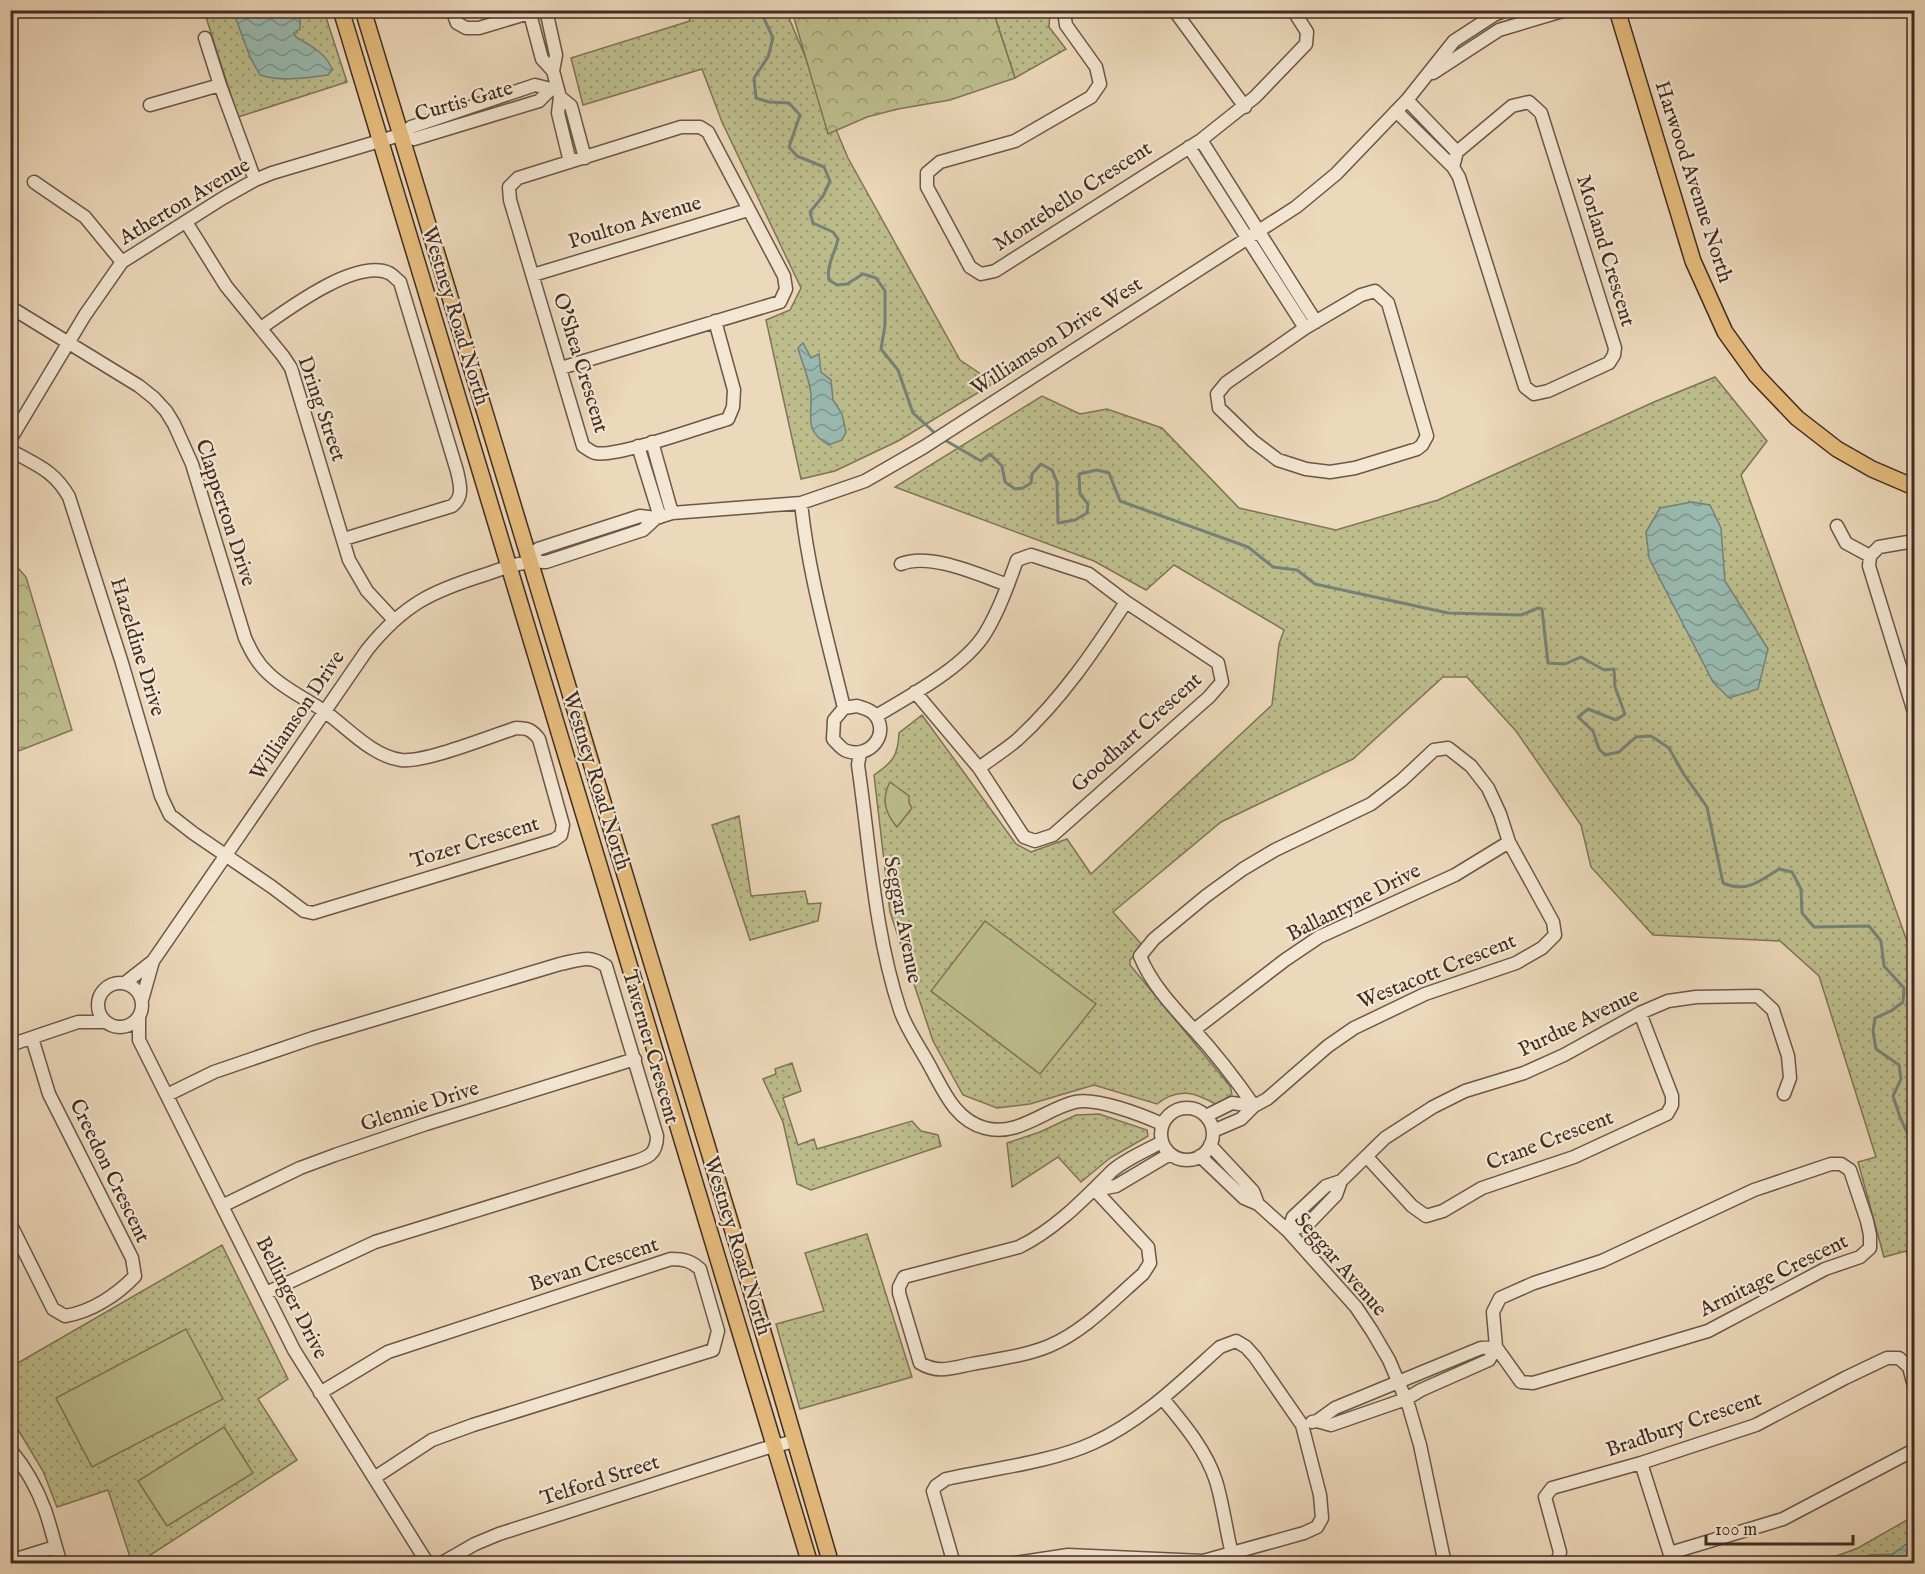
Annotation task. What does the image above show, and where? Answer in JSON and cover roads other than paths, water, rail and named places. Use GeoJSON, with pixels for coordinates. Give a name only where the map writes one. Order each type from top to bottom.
{"type":"FeatureCollection","features":[{"type":"Feature","properties":{"kind":"main road","name":"Westney Road North"},"geometry":{"type":"LineString","coordinates":[[341,10],[810,1563]]}},
{"type":"Feature","properties":{"kind":"main road","name":"Westney Road North"},"geometry":{"type":"LineString","coordinates":[[363,10],[831,1563]]}},
{"type":"Feature","properties":{"kind":"main road","name":"Harwood Avenue North"},"geometry":{"type":"LineString","coordinates":[[1617,10],[1693,261],[1725,332],[1755,375],[1797,418],[1837,449],[1872,469],[1914,487]]}},
{"type":"Feature","properties":{"kind":"street"},"geometry":{"type":"LineString","coordinates":[[452,10],[457,23],[466,28],[479,28],[535,12],[542,59],[553,71]]}},
{"type":"Feature","properties":{"kind":"street"},"geometry":{"type":"LineString","coordinates":[[546,10],[556,55],[553,71],[558,113],[570,162]]}},
{"type":"Feature","properties":{"kind":"street","name":"Montebello Crescent"},"geometry":{"type":"LineString","coordinates":[[1069,10],[1065,18],[1066,25],[1096,67],[1100,84],[1091,97],[1015,141],[940,162],[927,172],[927,187],[970,267],[981,274],[994,271],[1201,140],[1245,106],[1306,44],[1307,32],[1293,10]]}},
{"type":"Feature","properties":{"kind":"street"},"geometry":{"type":"LineString","coordinates":[[1174,10],[1245,106]]}},
{"type":"Feature","properties":{"kind":"street","name":"Williamson Drive West"},"geometry":{"type":"LineString","coordinates":[[530,561],[546,562],[643,530],[662,516],[801,503],[865,481],[924,447],[1296,207],[1336,174],[1407,100],[1454,42],[1494,15],[1506,10]]}},
{"type":"Feature","properties":{"kind":"street","name":"Williamson Drive West"},"geometry":{"type":"LineString","coordinates":[[1425,78],[1499,30],[1566,10]]}},
{"type":"Feature","properties":{"kind":"street"},"geometry":{"type":"LineString","coordinates":[[205,38],[255,180]]}},
{"type":"Feature","properties":{"kind":"street"},"geometry":{"type":"LineString","coordinates":[[150,105],[220,85]]}},
{"type":"Feature","properties":{"kind":"street","name":"Curtis Gate"},"geometry":{"type":"LineString","coordinates":[[400,135],[414,139],[539,101],[556,91]]}},
{"type":"Feature","properties":{"kind":"street"},"geometry":{"type":"LineString","coordinates":[[556,91],[571,106],[585,158]]}},
{"type":"Feature","properties":{"kind":"street"},"geometry":{"type":"LineString","coordinates":[[1407,100],[1457,152],[1453,168]]}},
{"type":"Feature","properties":{"kind":"street","name":"Morland Crescent"},"geometry":{"type":"LineString","coordinates":[[1396,111],[1453,168],[1459,177],[1525,387],[1534,394],[1548,391],[1608,363],[1614,355],[1615,348],[1541,113],[1530,102],[1512,106],[1457,152]]}},
{"type":"Feature","properties":{"kind":"street","name":"O'Shea Crescent"},"geometry":{"type":"LineString","coordinates":[[681,127],[700,127],[708,132],[784,276],[786,289],[780,302],[715,321],[734,390],[733,407],[728,418],[638,447],[609,453],[596,453],[583,447],[510,200],[509,187],[518,178],[570,162],[681,127]]}},
{"type":"Feature","properties":{"kind":"street","name":"Atherton Avenue"},"geometry":{"type":"LineString","coordinates":[[10,440],[85,315],[122,262],[255,180],[400,135]]}},
{"type":"Feature","properties":{"kind":"street"},"geometry":{"type":"LineString","coordinates":[[1201,140],[1253,235],[1310,325]]}},
{"type":"Feature","properties":{"kind":"street"},"geometry":{"type":"LineString","coordinates":[[1189,147],[1253,235]]}},
{"type":"Feature","properties":{"kind":"street"},"geometry":{"type":"LineString","coordinates":[[34,182],[85,217],[122,262]]}},
{"type":"Feature","properties":{"kind":"street","name":"Poulton Avenue"},"geometry":{"type":"LineString","coordinates":[[533,275],[748,210]]}},
{"type":"Feature","properties":{"kind":"street","name":"Dring Street"},"geometry":{"type":"LineString","coordinates":[[186,222],[214,269],[291,368],[349,560],[360,581],[394,620]]}},
{"type":"Feature","properties":{"kind":"street"},"geometry":{"type":"LineString","coordinates":[[261,328],[301,300],[335,281],[369,271],[382,271],[392,274],[400,282],[461,490],[457,502],[452,506],[344,539]]}},
{"type":"Feature","properties":{"kind":"street"},"geometry":{"type":"LineString","coordinates":[[1375,291],[1388,303],[1427,436],[1417,449],[1354,468],[1330,471],[1306,469],[1278,460],[1252,441],[1219,408],[1217,394],[1226,383],[1310,325],[1361,295],[1375,291]]}},
{"type":"Feature","properties":{"kind":"street","name":"Clapperton Drive"},"geometry":{"type":"LineString","coordinates":[[10,307],[139,386],[166,411],[192,464],[244,638],[254,656],[280,684],[324,711]]}},
{"type":"Feature","properties":{"kind":"street"},"geometry":{"type":"LineString","coordinates":[[561,368],[715,321]]}},
{"type":"Feature","properties":{"kind":"street"},"geometry":{"type":"LineString","coordinates":[[652,442],[662,516]]}},
{"type":"Feature","properties":{"kind":"street"},"geometry":{"type":"LineString","coordinates":[[638,447],[662,516]]}},
{"type":"Feature","properties":{"kind":"street","name":"Hazeldine Drive"},"geometry":{"type":"LineString","coordinates":[[10,450],[51,472],[61,482],[69,497],[122,663],[161,796],[170,815],[226,856]]}},
{"type":"Feature","properties":{"kind":"street"},"geometry":{"type":"LineString","coordinates":[[801,503],[820,606],[844,708]]}},
{"type":"Feature","properties":{"kind":"street"},"geometry":{"type":"LineString","coordinates":[[1837,526],[1846,543],[1870,556]]}},
{"type":"Feature","properties":{"kind":"street"},"geometry":{"type":"LineString","coordinates":[[1914,541],[1879,547],[1870,556],[1869,566],[1914,712]]}},
{"type":"Feature","properties":{"kind":"street","name":"Goodhart Crescent"},"geometry":{"type":"LineString","coordinates":[[876,716],[963,658],[985,634],[1017,560],[1031,555],[1089,574],[1126,602],[1218,663],[1222,682],[1209,697],[1053,835],[1035,841],[1024,837],[979,768],[915,692]]}},
{"type":"Feature","properties":{"kind":"street"},"geometry":{"type":"LineString","coordinates":[[901,564],[927,560],[1008,585]]}},
{"type":"Feature","properties":{"kind":"street","name":"Williamson Drive"},"geometry":{"type":"LineString","coordinates":[[125,982],[153,961],[324,711],[379,635],[413,604],[429,594],[530,561]]}},
{"type":"Feature","properties":{"kind":"street"},"geometry":{"type":"LineString","coordinates":[[979,768],[1016,741],[1065,690],[1100,643],[1126,602]]}},
{"type":"Feature","properties":{"kind":"street"},"geometry":{"type":"LineString","coordinates":[[857,706],[869,710],[876,716],[880,730],[878,741],[870,749],[860,753],[845,751],[833,739],[834,720],[844,708],[857,706]]}},
{"type":"Feature","properties":{"kind":"street","name":"Tozer Crescent"},"geometry":{"type":"LineString","coordinates":[[226,856],[304,912],[313,913],[554,840],[561,835],[563,825],[538,739],[533,731],[527,728],[516,728],[428,757],[402,760],[389,757],[374,749],[324,711]]}},
{"type":"Feature","properties":{"kind":"street","name":"Westacott Crescent"},"geometry":{"type":"LineString","coordinates":[[1213,1131],[1241,1119],[1254,1106],[1267,1100],[1328,1046],[1354,1028],[1425,994],[1516,963],[1542,948],[1555,935],[1553,922],[1509,842],[1488,788],[1471,766],[1448,748],[1434,750],[1402,780],[1371,804],[1275,850],[1243,869],[1154,939],[1140,956],[1146,972],[1238,1083],[1254,1106]]}},
{"type":"Feature","properties":{"kind":"street","name":"Seggar Avenue"},"geometry":{"type":"LineString","coordinates":[[860,753],[858,765],[875,901],[884,951],[901,1013],[951,1104],[962,1117],[985,1128],[1005,1130],[1077,1102],[1092,1102],[1141,1115],[1162,1124]]}},
{"type":"Feature","properties":{"kind":"street","name":"Ballantyne Drive"},"geometry":{"type":"LineString","coordinates":[[1194,1030],[1285,960],[1319,937],[1455,875],[1509,842]]}},
{"type":"Feature","properties":{"kind":"street","name":"Taverner Crescent"},"geometry":{"type":"LineString","coordinates":[[167,1095],[214,1072],[313,1038],[560,963],[586,957],[596,959],[606,966],[657,1136],[657,1146],[645,1159],[375,1242],[266,1293]]}},
{"type":"Feature","properties":{"kind":"street","name":"Williamson Drive"},"geometry":{"type":"LineString","coordinates":[[142,1000],[153,961]]}},
{"type":"Feature","properties":{"kind":"street"},"geometry":{"type":"LineString","coordinates":[[10,1045],[78,1022],[106,1022],[119,1027],[130,1025],[139,1018],[142,1009],[142,1000],[137,990],[125,982],[117,982],[108,986],[101,993],[98,1003],[99,1014],[106,1022]]}},
{"type":"Feature","properties":{"kind":"street","name":"Purdue Avenue"},"geometry":{"type":"LineString","coordinates":[[1288,1231],[1293,1217],[1326,1186],[1341,1180],[1367,1158],[1385,1138],[1433,1107],[1465,1091],[1524,1073],[1668,1001],[1696,997],[1758,996],[1773,1010],[1788,1056],[1790,1078],[1784,1094]]}},
{"type":"Feature","properties":{"kind":"street"},"geometry":{"type":"LineString","coordinates":[[78,1022],[98,1003]]}},
{"type":"Feature","properties":{"kind":"street","name":"Crane Crescent"},"geometry":{"type":"LineString","coordinates":[[1367,1158],[1412,1206],[1426,1216],[1443,1211],[1482,1188],[1574,1157],[1667,1114],[1672,1106],[1672,1096],[1640,1013]]}},
{"type":"Feature","properties":{"kind":"street","name":"Bellinger Drive"},"geometry":{"type":"LineString","coordinates":[[139,1018],[139,1040],[294,1350],[428,1563]]}},
{"type":"Feature","properties":{"kind":"street","name":"Bellinger Drive"},"geometry":{"type":"LineString","coordinates":[[119,1027],[139,1040]]}},
{"type":"Feature","properties":{"kind":"street","name":"Creedon Crescent"},"geometry":{"type":"LineString","coordinates":[[10,1223],[53,1308],[65,1316],[82,1313],[125,1287],[135,1276],[132,1258],[49,1094],[32,1038]]}},
{"type":"Feature","properties":{"kind":"street","name":"Glennie Drive"},"geometry":{"type":"LineString","coordinates":[[222,1206],[300,1168],[335,1155],[635,1059]]}},
{"type":"Feature","properties":{"kind":"street"},"geometry":{"type":"LineString","coordinates":[[1206,1116],[1232,1104],[1254,1106]]}},
{"type":"Feature","properties":{"kind":"street"},"geometry":{"type":"LineString","coordinates":[[1182,1108],[1191,1108],[1206,1116],[1213,1131],[1210,1145],[1200,1156],[1185,1160],[1170,1154],[1162,1142],[1160,1133],[1167,1116],[1182,1108]]}},
{"type":"Feature","properties":{"kind":"street"},"geometry":{"type":"LineString","coordinates":[[1095,1190],[1148,1247],[1150,1263],[1143,1274],[1074,1332],[1049,1346],[1014,1356],[939,1371],[920,1363],[899,1293],[904,1277],[1019,1246],[1036,1238],[1095,1190],[1111,1172],[1162,1142]]}},
{"type":"Feature","properties":{"kind":"street","name":"Seggar Avenue"},"geometry":{"type":"LineString","coordinates":[[1210,1145],[1253,1191],[1258,1204]]}},
{"type":"Feature","properties":{"kind":"street"},"geometry":{"type":"LineString","coordinates":[[1095,1190],[1116,1186],[1170,1154]]}},
{"type":"Feature","properties":{"kind":"street","name":"Seggar Avenue"},"geometry":{"type":"LineString","coordinates":[[1200,1156],[1244,1198],[1258,1204],[1288,1231],[1356,1307],[1372,1331],[1389,1360],[1407,1399],[1423,1456],[1445,1563]]}},
{"type":"Feature","properties":{"kind":"street","name":"Armitage Crescent"},"geometry":{"type":"LineString","coordinates":[[1831,1164],[1841,1164],[1850,1170],[1870,1235],[1870,1248],[1860,1257],[1825,1269],[1708,1331],[1533,1383],[1521,1383],[1496,1347],[1494,1312],[1500,1298],[1534,1283],[1602,1261],[1754,1191],[1831,1164]]}},
{"type":"Feature","properties":{"kind":"street","name":"Bevan Crescent"},"geometry":{"type":"LineString","coordinates":[[320,1393],[388,1352],[671,1259],[683,1259],[700,1269],[718,1331],[712,1350],[432,1440],[374,1478]]}},
{"type":"Feature","properties":{"kind":"street"},"geometry":{"type":"LineString","coordinates":[[954,1563],[933,1491],[940,1482],[1038,1460],[1093,1443],[1126,1425],[1163,1399],[1220,1347],[1236,1341],[1246,1347],[1302,1425],[1320,1495],[1322,1518],[1317,1527],[1304,1533],[1203,1561],[1068,1555],[1009,1563]]}},
{"type":"Feature","properties":{"kind":"street"},"geometry":{"type":"LineString","coordinates":[[1302,1425],[1317,1421],[1335,1408],[1481,1348],[1496,1347]]}},
{"type":"Feature","properties":{"kind":"street"},"geometry":{"type":"LineString","coordinates":[[1317,1421],[1331,1425],[1407,1399],[1421,1390],[1489,1360],[1496,1347]]}},
{"type":"Feature","properties":{"kind":"street","name":"Bradbury Crescent"},"geometry":{"type":"LineString","coordinates":[[1557,1563],[1560,1552],[1545,1497],[1552,1488],[1641,1463],[1756,1425],[1887,1358],[1899,1358],[1909,1367],[1914,1386]]}},
{"type":"Feature","properties":{"kind":"street"},"geometry":{"type":"LineString","coordinates":[[1163,1399],[1207,1459],[1216,1480],[1232,1554]]}},
{"type":"Feature","properties":{"kind":"street","name":"Telford Street"},"geometry":{"type":"LineString","coordinates":[[440,1563],[499,1534],[775,1445],[795,1441]]}},
{"type":"Feature","properties":{"kind":"street"},"geometry":{"type":"LineString","coordinates":[[10,1449],[20,1461],[45,1510],[61,1563]]}},
{"type":"Feature","properties":{"kind":"street"},"geometry":{"type":"LineString","coordinates":[[1641,1463],[1672,1558],[1783,1519],[1914,1450]]}},
{"type":"Feature","properties":{"kind":"street"},"geometry":{"type":"LineString","coordinates":[[10,1561],[55,1547]]}},
{"type":"Feature","properties":{"kind":"water"},"geometry":{"type":"Polygon","coordinates":[[[233,11],[300,11],[300,29],[294,33],[296,37],[327,59],[332,70],[328,75],[302,78],[285,79],[260,75],[250,57],[233,11]]]}},
{"type":"Feature","properties":{"kind":"water"},"geometry":{"type":"Polygon","coordinates":[[[803,343],[811,358],[819,354],[821,372],[831,380],[833,400],[842,414],[846,432],[842,440],[829,445],[816,435],[811,424],[811,395],[808,377],[798,348],[803,343]]]}},
{"type":"Feature","properties":{"kind":"water"},"geometry":{"type":"Polygon","coordinates":[[[1692,502],[1710,505],[1721,528],[1725,581],[1768,649],[1758,689],[1729,698],[1713,682],[1649,558],[1646,532],[1660,508],[1692,502]]]}},
{"type":"Feature","properties":{"kind":"water"},"geometry":{"type":"Polygon","coordinates":[[[1914,1539],[1914,1563],[1855,1563],[1869,1555],[1892,1554],[1914,1539]]]}},
{"type":"Feature","properties":{"kind":"waterway"},"geometry":{"type":"LineString","coordinates":[[760,10],[773,38],[768,57],[754,78],[756,98],[769,102],[789,103],[800,115],[789,147],[797,156],[824,167],[830,181],[823,196],[810,212],[813,223],[833,232],[838,239],[830,265],[829,280],[837,285],[847,284],[863,274],[876,278],[885,291],[885,325],[881,349],[898,370],[913,413],[937,435]]}},
{"type":"Feature","properties":{"kind":"waterway"},"geometry":{"type":"LineString","coordinates":[[943,439],[981,461],[990,454],[1002,466],[1005,482],[1015,489],[1023,488],[1031,483],[1032,474],[1041,464],[1052,470],[1057,482],[1058,523],[1075,520],[1087,513],[1088,504],[1080,494],[1079,474],[1097,470],[1109,473],[1120,501],[1248,547],[1273,567],[1297,570],[1315,584],[1448,613],[1521,615],[1538,608],[1542,609],[1548,663],[1565,664],[1581,657],[1604,670],[1614,669],[1615,687],[1625,714],[1616,720],[1588,709],[1578,717],[1593,731],[1599,749],[1605,755],[1619,752],[1636,737],[1651,736],[1669,748],[1707,807],[1723,883],[1731,886],[1746,886],[1759,882],[1779,869],[1792,872],[1801,889],[1802,913],[1814,927],[1869,926],[1881,941],[1884,966],[1904,988],[1903,1002],[1891,1011],[1875,1018],[1873,1031],[1876,1049],[1899,1065],[1901,1079],[1893,1096],[1911,1141],[1911,1173],[1914,1175]]}}]}
